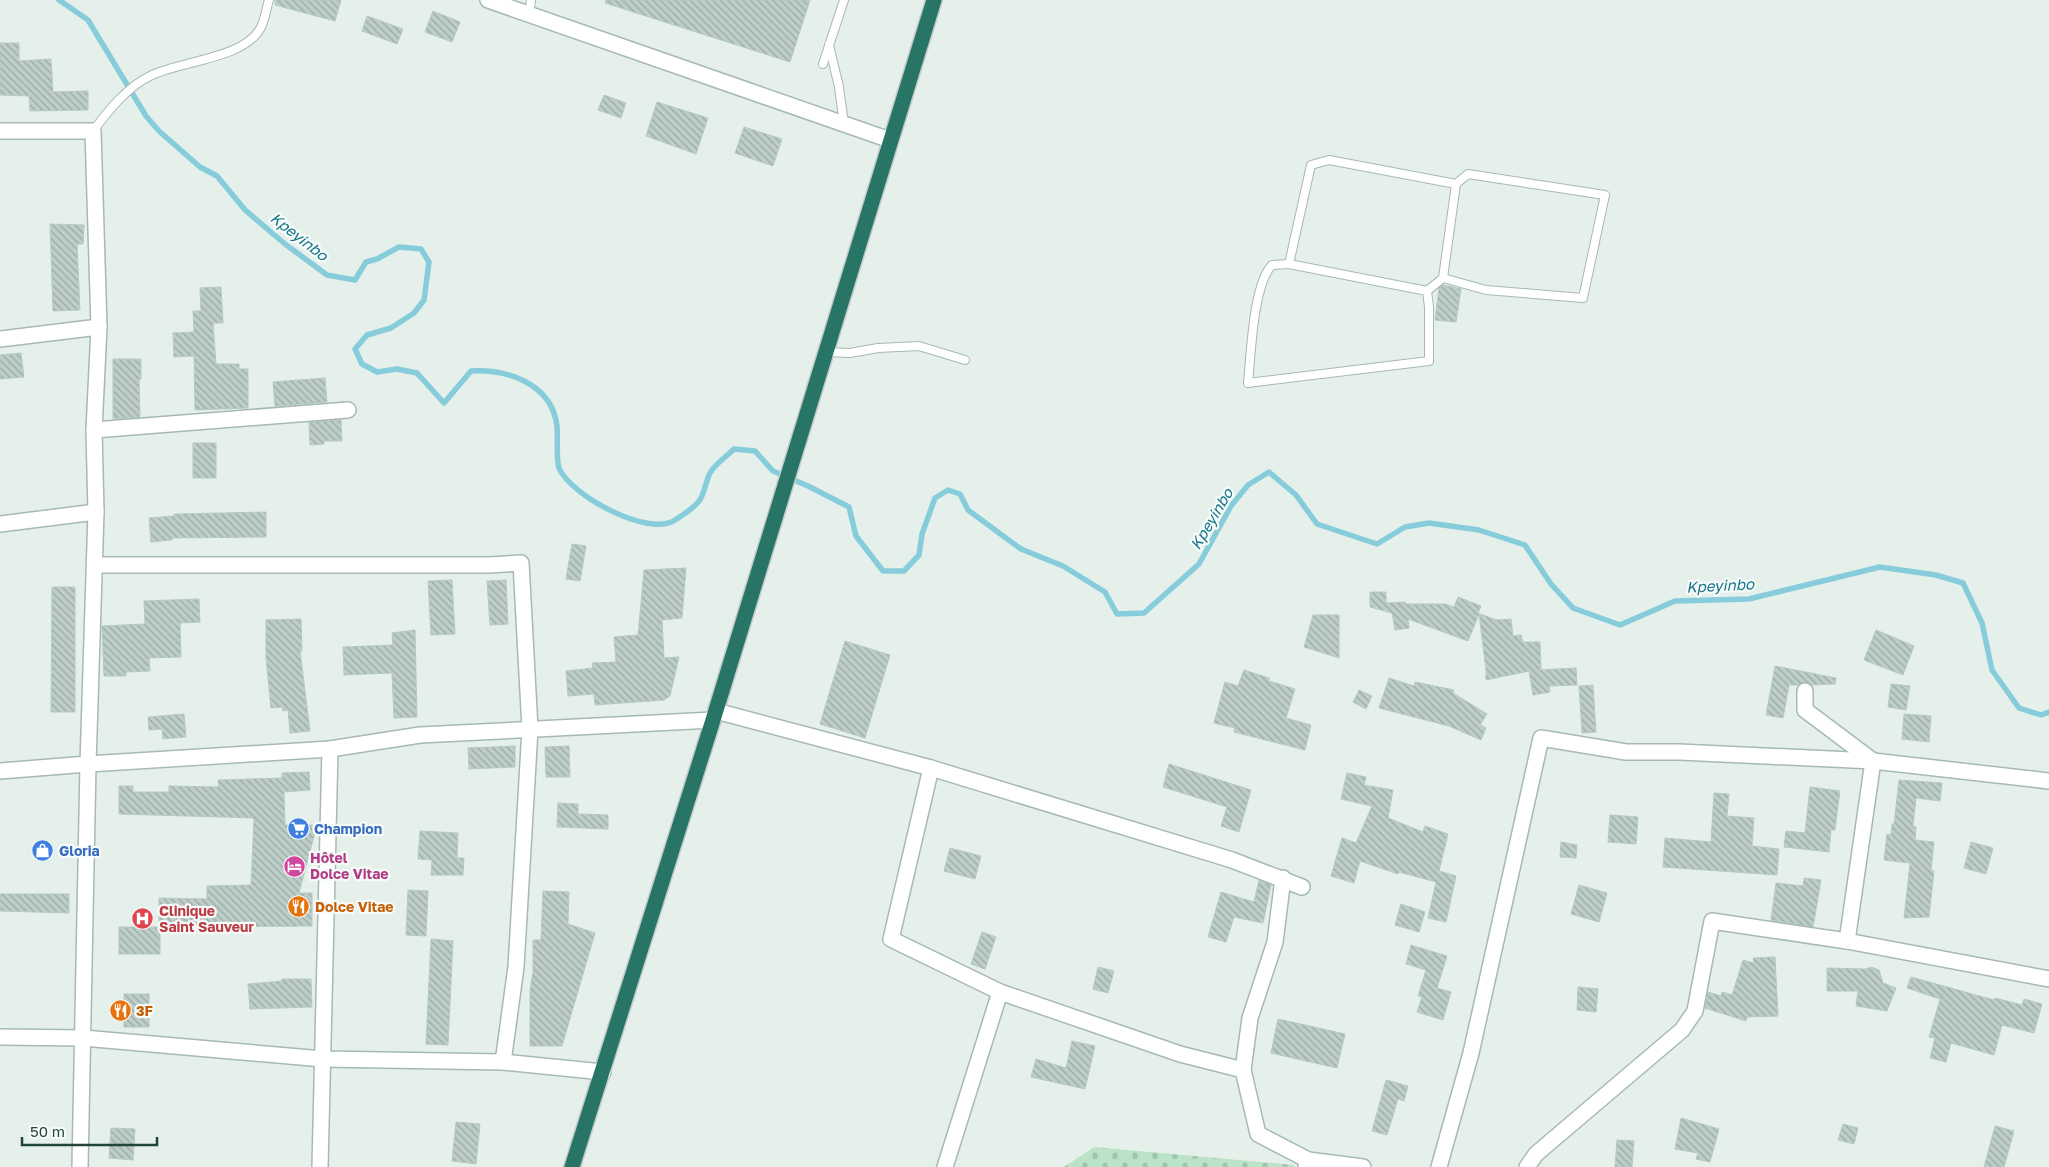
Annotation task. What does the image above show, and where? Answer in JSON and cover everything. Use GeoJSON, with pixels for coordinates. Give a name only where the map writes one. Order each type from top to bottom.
{"type":"FeatureCollection","features":[{"type":"Feature","properties":{"kind":"highway"},"geometry":{"type":"LineString","coordinates":[[572,1167],[714,716],[934,0]]}},
{"type":"Feature","properties":{"kind":"street"},"geometry":{"type":"LineString","coordinates":[[488,0],[530,7],[890,140]]}},
{"type":"Feature","properties":{"kind":"street"},"geometry":{"type":"LineString","coordinates":[[0,131],[93,131],[99,327],[94,430],[95,565],[88,764],[80,1167]]}},
{"type":"Feature","properties":{"kind":"street"},"geometry":{"type":"LineString","coordinates":[[0,339],[99,327]]}},
{"type":"Feature","properties":{"kind":"street"},"geometry":{"type":"LineString","coordinates":[[94,430],[348,410]]}},
{"type":"Feature","properties":{"kind":"street"},"geometry":{"type":"LineString","coordinates":[[0,524],[96,512]]}},
{"type":"Feature","properties":{"kind":"street"},"geometry":{"type":"LineString","coordinates":[[95,565],[470,565],[521,563],[530,728],[516,967],[504,1062]]}},
{"type":"Feature","properties":{"kind":"street"},"geometry":{"type":"LineString","coordinates":[[1805,691],[1804,710],[1872,761]]}},
{"type":"Feature","properties":{"kind":"street"},"geometry":{"type":"LineString","coordinates":[[0,771],[330,749],[420,736],[714,716],[932,768],[1232,860],[1284,878],[1302,887]]}},
{"type":"Feature","properties":{"kind":"street"},"geometry":{"type":"LineString","coordinates":[[1439,1167],[1471,1053],[1541,738],[1626,752],[1688,752],[1872,761],[2049,781]]}},
{"type":"Feature","properties":{"kind":"street"},"geometry":{"type":"LineString","coordinates":[[320,1167],[330,749]]}},
{"type":"Feature","properties":{"kind":"street"},"geometry":{"type":"LineString","coordinates":[[1847,941],[1872,761]]}},
{"type":"Feature","properties":{"kind":"street"},"geometry":{"type":"LineString","coordinates":[[932,768],[891,939],[1000,992],[1180,1054],[1242,1070]]}},
{"type":"Feature","properties":{"kind":"street"},"geometry":{"type":"LineString","coordinates":[[1284,878],[1275,942],[1250,1018],[1242,1070],[1258,1134],[1307,1163],[1363,1167]]}},
{"type":"Feature","properties":{"kind":"street"},"geometry":{"type":"LineString","coordinates":[[1527,1167],[1536,1154],[1682,1030],[1695,1011],[1712,920],[1847,941],[2049,979]]}},
{"type":"Feature","properties":{"kind":"street"},"geometry":{"type":"LineString","coordinates":[[945,1167],[1000,992]]}},
{"type":"Feature","properties":{"kind":"street"},"geometry":{"type":"LineString","coordinates":[[0,1037],[83,1038],[324,1059],[504,1062],[603,1072]]}},
{"type":"Feature","properties":{"kind":"lane"},"geometry":{"type":"LineString","coordinates":[[93,131],[112,107],[135,85],[160,71],[229,52],[244,44],[260,30],[269,0]]}},
{"type":"Feature","properties":{"kind":"lane"},"geometry":{"type":"LineString","coordinates":[[823,64],[844,0]]}},
{"type":"Feature","properties":{"kind":"lane"},"geometry":{"type":"LineString","coordinates":[[829,45],[839,87],[844,124]]}},
{"type":"Feature","properties":{"kind":"lane"},"geometry":{"type":"LineString","coordinates":[[1290,264],[1311,165],[1329,160],[1456,184]]}},
{"type":"Feature","properties":{"kind":"lane"},"geometry":{"type":"LineString","coordinates":[[1427,291],[1443,278],[1456,184],[1468,174],[1605,195],[1584,298],[1486,290],[1443,278]]}},
{"type":"Feature","properties":{"kind":"lane"},"geometry":{"type":"LineString","coordinates":[[1290,264],[1427,291],[1430,307],[1429,362],[1248,383],[1254,318],[1265,272],[1272,265],[1290,264]]}},
{"type":"Feature","properties":{"kind":"lane"},"geometry":{"type":"LineString","coordinates":[[825,352],[850,353],[878,348],[919,346],[965,360]]}},
{"type":"Feature","properties":{"kind":"green space"},"geometry":{"type":"Polygon","coordinates":[[[1094,1147],[1294,1165],[1294,1167],[1064,1167],[1094,1147]]]}},
{"type":"Feature","properties":{"kind":"building"},"geometry":{"type":"Polygon","coordinates":[[[275,0],[341,0],[335,21],[275,5],[275,0]]]}},
{"type":"Feature","properties":{"kind":"building"},"geometry":{"type":"Polygon","coordinates":[[[606,0],[810,0],[790,62],[605,3],[606,0]]]}},
{"type":"Feature","properties":{"kind":"building"},"geometry":{"type":"Polygon","coordinates":[[[433,11],[460,22],[452,42],[425,32],[433,11]]]}},
{"type":"Feature","properties":{"kind":"building"},"geometry":{"type":"Polygon","coordinates":[[[367,16],[403,29],[397,44],[362,31],[367,16]]]}},
{"type":"Feature","properties":{"kind":"building"},"geometry":{"type":"Polygon","coordinates":[[[0,43],[19,43],[19,61],[51,59],[53,92],[88,91],[88,110],[30,111],[29,96],[0,95],[0,43]]]}},
{"type":"Feature","properties":{"kind":"building"},"geometry":{"type":"Polygon","coordinates":[[[604,95],[626,103],[621,118],[598,110],[604,95]]]}},
{"type":"Feature","properties":{"kind":"building"},"geometry":{"type":"Polygon","coordinates":[[[657,102],[708,118],[696,154],[646,136],[657,102]]]}},
{"type":"Feature","properties":{"kind":"building"},"geometry":{"type":"Polygon","coordinates":[[[744,127],[782,139],[773,166],[735,153],[744,127]]]}},
{"type":"Feature","properties":{"kind":"building"},"geometry":{"type":"Polygon","coordinates":[[[50,224],[84,225],[83,244],[77,244],[80,310],[53,311],[50,224]]]}},
{"type":"Feature","properties":{"kind":"building"},"geometry":{"type":"Polygon","coordinates":[[[1443,285],[1461,289],[1456,322],[1435,320],[1439,288],[1443,285]]]}},
{"type":"Feature","properties":{"kind":"building"},"geometry":{"type":"Polygon","coordinates":[[[221,287],[223,323],[213,323],[216,364],[239,364],[239,369],[248,369],[248,408],[195,410],[194,356],[174,357],[173,333],[194,332],[193,311],[201,311],[200,288],[221,287]]]}},
{"type":"Feature","properties":{"kind":"building"},"geometry":{"type":"Polygon","coordinates":[[[21,353],[24,377],[0,379],[0,355],[21,353]]]}},
{"type":"Feature","properties":{"kind":"building"},"geometry":{"type":"Polygon","coordinates":[[[113,359],[141,359],[141,379],[139,379],[140,417],[113,419],[113,359]]]}},
{"type":"Feature","properties":{"kind":"building"},"geometry":{"type":"Polygon","coordinates":[[[325,378],[327,402],[275,406],[273,382],[325,378]]]}},
{"type":"Feature","properties":{"kind":"building"},"geometry":{"type":"Polygon","coordinates":[[[341,420],[342,441],[324,441],[324,444],[310,445],[309,422],[341,420]]]}},
{"type":"Feature","properties":{"kind":"building"},"geometry":{"type":"Polygon","coordinates":[[[193,443],[216,443],[216,478],[193,478],[193,443]]]}},
{"type":"Feature","properties":{"kind":"building"},"geometry":{"type":"Polygon","coordinates":[[[266,512],[266,537],[172,538],[172,540],[151,542],[149,518],[174,516],[174,514],[266,512]]]}},
{"type":"Feature","properties":{"kind":"building"},"geometry":{"type":"Polygon","coordinates":[[[572,544],[586,546],[580,581],[566,579],[572,544]]]}},
{"type":"Feature","properties":{"kind":"building"},"geometry":{"type":"Polygon","coordinates":[[[686,568],[682,618],[662,620],[664,658],[679,657],[670,696],[664,700],[595,705],[594,694],[568,696],[566,671],[593,668],[592,663],[616,662],[614,637],[638,635],[644,570],[686,568]]]}},
{"type":"Feature","properties":{"kind":"building"},"geometry":{"type":"Polygon","coordinates":[[[452,580],[455,634],[431,635],[428,581],[452,580]]]}},
{"type":"Feature","properties":{"kind":"building"},"geometry":{"type":"Polygon","coordinates":[[[506,580],[508,624],[490,625],[487,581],[506,580]]]}},
{"type":"Feature","properties":{"kind":"building"},"geometry":{"type":"Polygon","coordinates":[[[52,587],[75,587],[75,712],[51,712],[52,587]]]}},
{"type":"Feature","properties":{"kind":"building"},"geometry":{"type":"Polygon","coordinates":[[[1370,592],[1386,592],[1386,603],[1445,604],[1454,607],[1458,597],[1481,606],[1478,613],[1496,620],[1511,619],[1513,636],[1521,635],[1523,642],[1540,642],[1541,669],[1537,670],[1576,668],[1577,685],[1549,686],[1550,692],[1533,695],[1529,671],[1486,680],[1479,614],[1468,641],[1408,619],[1409,628],[1395,630],[1392,613],[1370,607],[1370,592]]]}},
{"type":"Feature","properties":{"kind":"building"},"geometry":{"type":"Polygon","coordinates":[[[199,599],[200,622],[180,623],[181,657],[149,658],[150,671],[126,672],[126,676],[104,676],[102,626],[145,624],[144,601],[199,599]]]}},
{"type":"Feature","properties":{"kind":"building"},"geometry":{"type":"Polygon","coordinates":[[[1313,615],[1339,615],[1339,658],[1304,647],[1313,615]]]}},
{"type":"Feature","properties":{"kind":"building"},"geometry":{"type":"Polygon","coordinates":[[[301,619],[302,651],[300,651],[310,731],[290,733],[288,710],[283,711],[282,707],[271,708],[266,658],[266,620],[301,619]]]}},
{"type":"Feature","properties":{"kind":"building"},"geometry":{"type":"Polygon","coordinates":[[[415,630],[417,717],[394,718],[392,673],[344,675],[343,647],[393,645],[392,633],[415,630]]]}},
{"type":"Feature","properties":{"kind":"building"},"geometry":{"type":"Polygon","coordinates":[[[1876,630],[1914,646],[1903,675],[1864,660],[1876,630]]]}},
{"type":"Feature","properties":{"kind":"building"},"geometry":{"type":"Polygon","coordinates":[[[845,641],[890,655],[865,738],[820,724],[845,641]]]}},
{"type":"Feature","properties":{"kind":"building"},"geometry":{"type":"Polygon","coordinates":[[[1775,666],[1836,678],[1835,684],[1812,685],[1805,682],[1798,685],[1789,685],[1783,718],[1766,715],[1775,666]]]}},
{"type":"Feature","properties":{"kind":"building"},"geometry":{"type":"Polygon","coordinates":[[[1244,670],[1269,678],[1269,681],[1295,689],[1286,718],[1311,725],[1305,750],[1234,732],[1235,728],[1214,723],[1225,682],[1238,686],[1244,670]]]}},
{"type":"Feature","properties":{"kind":"building"},"geometry":{"type":"Polygon","coordinates":[[[1389,678],[1414,686],[1415,682],[1454,690],[1453,693],[1487,714],[1480,725],[1486,728],[1481,740],[1449,726],[1379,708],[1389,678]]]}},
{"type":"Feature","properties":{"kind":"building"},"geometry":{"type":"Polygon","coordinates":[[[1891,684],[1910,686],[1906,710],[1888,707],[1891,684]]]}},
{"type":"Feature","properties":{"kind":"building"},"geometry":{"type":"Polygon","coordinates":[[[1593,685],[1596,732],[1582,733],[1579,686],[1593,685]]]}},
{"type":"Feature","properties":{"kind":"building"},"geometry":{"type":"Polygon","coordinates":[[[1359,690],[1372,696],[1366,709],[1353,702],[1359,690]]]}},
{"type":"Feature","properties":{"kind":"building"},"geometry":{"type":"Polygon","coordinates":[[[184,714],[186,737],[163,739],[162,729],[149,730],[148,717],[184,714]]]}},
{"type":"Feature","properties":{"kind":"building"},"geometry":{"type":"Polygon","coordinates":[[[1904,714],[1931,716],[1929,742],[1902,739],[1904,714]]]}},
{"type":"Feature","properties":{"kind":"building"},"geometry":{"type":"Polygon","coordinates":[[[515,746],[515,767],[469,769],[468,748],[515,746]]]}},
{"type":"Feature","properties":{"kind":"building"},"geometry":{"type":"Polygon","coordinates":[[[569,746],[570,777],[546,777],[545,747],[569,746]]]}},
{"type":"Feature","properties":{"kind":"building"},"geometry":{"type":"Polygon","coordinates":[[[1169,764],[1251,790],[1239,832],[1221,826],[1227,807],[1163,787],[1169,764]]]}},
{"type":"Feature","properties":{"kind":"building"},"geometry":{"type":"Polygon","coordinates":[[[309,772],[310,790],[284,792],[285,825],[317,825],[299,893],[312,893],[312,926],[207,927],[159,925],[159,898],[207,899],[207,886],[251,885],[254,818],[119,814],[119,786],[133,786],[133,792],[169,792],[169,786],[219,787],[218,780],[282,778],[282,773],[309,772]]]}},
{"type":"Feature","properties":{"kind":"building"},"geometry":{"type":"Polygon","coordinates":[[[1347,773],[1366,777],[1364,785],[1393,790],[1388,818],[1423,832],[1425,826],[1448,834],[1439,871],[1456,876],[1446,922],[1428,918],[1436,882],[1399,872],[1398,874],[1360,861],[1354,883],[1331,876],[1342,838],[1356,843],[1372,806],[1341,799],[1347,773]]]}},
{"type":"Feature","properties":{"kind":"building"},"geometry":{"type":"Polygon","coordinates":[[[1899,780],[1942,783],[1940,801],[1916,798],[1913,826],[1916,827],[1915,840],[1934,842],[1931,870],[1934,871],[1929,917],[1904,918],[1910,863],[1884,860],[1887,834],[1891,835],[1892,824],[1894,824],[1899,780]]]}},
{"type":"Feature","properties":{"kind":"building"},"geometry":{"type":"Polygon","coordinates":[[[1810,787],[1840,791],[1835,830],[1831,830],[1829,852],[1784,847],[1786,831],[1805,833],[1810,787]]]}},
{"type":"Feature","properties":{"kind":"building"},"geometry":{"type":"Polygon","coordinates":[[[1714,793],[1729,794],[1727,816],[1754,818],[1752,846],[1779,849],[1777,875],[1663,867],[1665,838],[1711,842],[1714,793]]]}},
{"type":"Feature","properties":{"kind":"building"},"geometry":{"type":"Polygon","coordinates":[[[558,803],[578,804],[578,814],[608,815],[608,829],[557,827],[558,803]]]}},
{"type":"Feature","properties":{"kind":"building"},"geometry":{"type":"Polygon","coordinates":[[[1610,815],[1638,817],[1636,844],[1608,842],[1610,815]]]}},
{"type":"Feature","properties":{"kind":"building"},"geometry":{"type":"Polygon","coordinates":[[[420,831],[458,833],[457,858],[464,858],[463,875],[431,875],[432,860],[418,859],[420,831]]]}},
{"type":"Feature","properties":{"kind":"building"},"geometry":{"type":"Polygon","coordinates":[[[1561,842],[1577,845],[1576,858],[1560,857],[1561,842]]]}},
{"type":"Feature","properties":{"kind":"building"},"geometry":{"type":"Polygon","coordinates":[[[1971,842],[1993,848],[1986,874],[1964,868],[1971,842]]]}},
{"type":"Feature","properties":{"kind":"building"},"geometry":{"type":"Polygon","coordinates":[[[950,848],[981,856],[975,879],[944,871],[950,848]]]}},
{"type":"Feature","properties":{"kind":"building"},"geometry":{"type":"Polygon","coordinates":[[[1804,878],[1821,880],[1813,927],[1771,920],[1776,883],[1803,886],[1804,878]]]}},
{"type":"Feature","properties":{"kind":"building"},"geometry":{"type":"Polygon","coordinates":[[[1259,880],[1271,885],[1263,923],[1234,917],[1226,942],[1208,937],[1221,892],[1254,902],[1259,880]]]}},
{"type":"Feature","properties":{"kind":"building"},"geometry":{"type":"Polygon","coordinates":[[[1579,885],[1607,893],[1599,922],[1571,914],[1579,885]]]}},
{"type":"Feature","properties":{"kind":"building"},"geometry":{"type":"Polygon","coordinates":[[[408,890],[428,891],[426,936],[406,935],[408,890]]]}},
{"type":"Feature","properties":{"kind":"building"},"geometry":{"type":"Polygon","coordinates":[[[543,891],[569,892],[568,924],[595,933],[562,1046],[530,1046],[530,991],[533,971],[533,940],[541,940],[543,891]]]}},
{"type":"Feature","properties":{"kind":"building"},"geometry":{"type":"Polygon","coordinates":[[[0,894],[69,894],[69,913],[0,911],[0,894]]]}},
{"type":"Feature","properties":{"kind":"building"},"geometry":{"type":"Polygon","coordinates":[[[1401,904],[1425,912],[1419,932],[1395,925],[1401,904]]]}},
{"type":"Feature","properties":{"kind":"building"},"geometry":{"type":"Polygon","coordinates":[[[119,927],[160,927],[160,954],[119,954],[119,927]]]}},
{"type":"Feature","properties":{"kind":"building"},"geometry":{"type":"Polygon","coordinates":[[[982,932],[996,937],[985,969],[971,964],[982,932]]]}},
{"type":"Feature","properties":{"kind":"building"},"geometry":{"type":"Polygon","coordinates":[[[431,939],[453,941],[448,1045],[426,1044],[431,939]]]}},
{"type":"Feature","properties":{"kind":"building"},"geometry":{"type":"Polygon","coordinates":[[[1411,945],[1447,956],[1437,988],[1451,992],[1443,1020],[1417,1012],[1422,997],[1418,996],[1426,970],[1406,964],[1411,945]]]}},
{"type":"Feature","properties":{"kind":"building"},"geometry":{"type":"Polygon","coordinates":[[[1775,957],[1778,1016],[1747,1017],[1746,1021],[1705,1008],[1708,992],[1721,996],[1722,992],[1732,995],[1743,960],[1754,963],[1753,958],[1775,957]]]}},
{"type":"Feature","properties":{"kind":"building"},"geometry":{"type":"Polygon","coordinates":[[[1098,967],[1114,971],[1108,993],[1093,989],[1098,967]]]}},
{"type":"Feature","properties":{"kind":"building"},"geometry":{"type":"Polygon","coordinates":[[[1871,967],[1879,970],[1883,983],[1896,988],[1887,1011],[1856,1006],[1858,991],[1827,991],[1827,968],[1866,969],[1871,967]]]}},
{"type":"Feature","properties":{"kind":"building"},"geometry":{"type":"Polygon","coordinates":[[[1911,977],[1994,1000],[1995,998],[2022,1005],[2024,999],[2042,1004],[2034,1033],[2002,1025],[1994,1055],[1951,1043],[1946,1062],[1930,1058],[1935,1038],[1929,1037],[1940,999],[1907,988],[1911,977]]]}},
{"type":"Feature","properties":{"kind":"building"},"geometry":{"type":"Polygon","coordinates":[[[282,979],[311,979],[312,1007],[250,1009],[248,984],[282,981],[282,979]]]}},
{"type":"Feature","properties":{"kind":"building"},"geometry":{"type":"Polygon","coordinates":[[[1578,987],[1598,989],[1596,1012],[1577,1010],[1578,987]]]}},
{"type":"Feature","properties":{"kind":"building"},"geometry":{"type":"Polygon","coordinates":[[[124,994],[149,994],[149,1027],[124,1027],[124,994]]]}},
{"type":"Feature","properties":{"kind":"building"},"geometry":{"type":"Polygon","coordinates":[[[1278,1019],[1345,1034],[1337,1068],[1271,1053],[1278,1019]]]}},
{"type":"Feature","properties":{"kind":"building"},"geometry":{"type":"Polygon","coordinates":[[[1072,1041],[1095,1046],[1085,1089],[1031,1077],[1036,1059],[1066,1068],[1072,1041]]]}},
{"type":"Feature","properties":{"kind":"building"},"geometry":{"type":"Polygon","coordinates":[[[1386,1080],[1408,1086],[1404,1101],[1398,1099],[1387,1135],[1372,1131],[1386,1080]]]}},
{"type":"Feature","properties":{"kind":"building"},"geometry":{"type":"Polygon","coordinates":[[[1681,1118],[1719,1129],[1710,1162],[1696,1159],[1698,1153],[1675,1149],[1681,1118]]]}},
{"type":"Feature","properties":{"kind":"building"},"geometry":{"type":"Polygon","coordinates":[[[456,1122],[480,1124],[476,1164],[452,1161],[456,1122]]]}},
{"type":"Feature","properties":{"kind":"building"},"geometry":{"type":"Polygon","coordinates":[[[1843,1124],[1858,1128],[1854,1144],[1838,1140],[1843,1124]]]}},
{"type":"Feature","properties":{"kind":"building"},"geometry":{"type":"Polygon","coordinates":[[[1995,1126],[2014,1131],[2004,1167],[1984,1167],[1995,1126]]]}},
{"type":"Feature","properties":{"kind":"building"},"geometry":{"type":"Polygon","coordinates":[[[111,1128],[135,1129],[133,1160],[109,1158],[111,1128]]]}},
{"type":"Feature","properties":{"kind":"building"},"geometry":{"type":"Polygon","coordinates":[[[1617,1140],[1634,1141],[1632,1167],[1615,1167],[1617,1140]]]}},
{"type":"Feature","properties":{"kind":"waterway","name":"Kpeyinbo"},"geometry":{"type":"LineString","coordinates":[[59,0],[88,20],[146,116],[159,131],[200,167],[217,176],[245,210],[285,244],[327,275],[355,280],[366,262],[377,259],[399,247],[421,249],[429,262],[424,300],[414,313],[391,328],[367,335],[355,349],[362,364],[377,372],[397,369],[417,373],[444,403],[471,371],[499,373],[513,376],[526,382],[547,399],[553,411],[557,426],[558,464],[566,479],[594,501],[630,519],[663,524],[675,520],[699,501],[712,470],[734,449],[755,451],[773,471],[849,507],[856,536],[883,571],[904,571],[919,555],[922,534],[935,498],[948,490],[960,494],[968,510],[1021,549],[1063,566],[1105,592],[1117,614],[1144,613],[1199,564],[1231,506],[1248,485],[1269,472],[1296,495],[1317,524],[1377,544],[1405,527],[1429,523],[1479,530],[1525,545],[1551,584],[1573,608],[1620,625],[1675,601],[1749,599],[1880,567],[1936,575],[1963,583],[1982,623],[1992,670],[2019,708],[2041,715],[2049,712]]}},
{"type":"Feature","properties":{"kind":"place","name":"Champion"},"geometry":{"type":"Point","coordinates":[298,829]}},
{"type":"Feature","properties":{"kind":"place","name":"Gloria"},"geometry":{"type":"Point","coordinates":[43,851]}},
{"type":"Feature","properties":{"kind":"place","name":"Hôtel Dolce Vitae"},"geometry":{"type":"Point","coordinates":[294,866]}},
{"type":"Feature","properties":{"kind":"place","name":"Dolce Vitae"},"geometry":{"type":"Point","coordinates":[299,907]}},
{"type":"Feature","properties":{"kind":"place","name":"Clinique Saint Sauveur"},"geometry":{"type":"Point","coordinates":[143,919]}},
{"type":"Feature","properties":{"kind":"place","name":"3F"},"geometry":{"type":"Point","coordinates":[120,1011]}}]}
